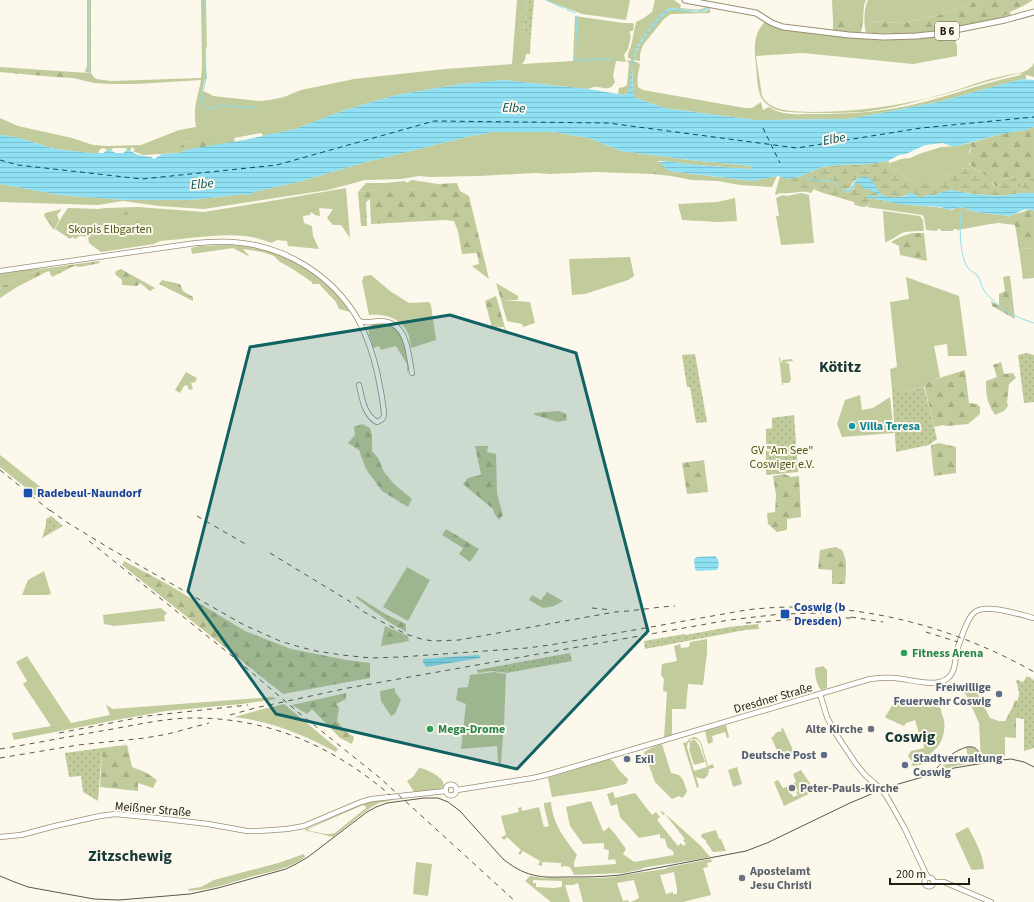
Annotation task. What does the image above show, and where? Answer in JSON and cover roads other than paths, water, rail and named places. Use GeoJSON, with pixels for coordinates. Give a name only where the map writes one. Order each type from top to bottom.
{"type":"FeatureCollection","features":[{"type":"Feature","properties":{"kind":"main road","name":"B 6"},"geometry":{"type":"LineString","coordinates":[[685,0],[756,13],[780,26],[834,33],[884,37],[923,35],[995,22],[1032,13]]}},
{"type":"Feature","properties":{"kind":"main road"},"geometry":{"type":"LineString","coordinates":[[0,271],[196,243],[245,243],[278,251],[312,269],[328,282],[340,294],[359,321],[374,361],[384,407],[384,418],[377,422],[367,414],[359,385]]}},
{"type":"Feature","properties":{"kind":"main road"},"geometry":{"type":"LineString","coordinates":[[359,321],[364,323],[376,321],[386,322],[396,326],[405,338],[412,373]]}},
{"type":"Feature","properties":{"kind":"main road","name":"Dresdner Straße"},"geometry":{"type":"LineString","coordinates":[[457,790],[546,775],[870,679],[894,678],[932,683],[944,681],[954,670],[957,649],[967,622],[976,611],[985,608],[994,609],[1034,618]]}},
{"type":"Feature","properties":{"kind":"main road"},"geometry":{"type":"LineString","coordinates":[[820,694],[827,717],[834,731],[860,769],[881,789],[887,797],[928,878],[932,878],[934,882]]}},
{"type":"Feature","properties":{"kind":"main road"},"geometry":{"type":"LineString","coordinates":[[450,784],[456,786],[457,790],[452,796],[448,795],[446,787],[450,784]]}},
{"type":"Feature","properties":{"kind":"main road","name":"Meißner Straße"},"geometry":{"type":"LineString","coordinates":[[0,837],[13,837],[55,826],[115,814],[208,824],[242,830],[259,831],[295,828],[304,826],[361,802],[372,799],[446,790]]}},
{"type":"Feature","properties":{"kind":"main road"},"geometry":{"type":"LineString","coordinates":[[928,878],[925,882],[927,886],[931,886],[934,882],[944,882],[990,902]]}},
{"type":"Feature","properties":{"kind":"water","name":"Elbe"},"geometry":{"type":"Polygon","coordinates":[[[708,7],[710,8],[702,12],[671,10],[667,12],[642,41],[637,49],[632,66],[633,93],[636,98],[664,108],[755,120],[849,119],[938,102],[1022,79],[1034,80],[1034,127],[957,146],[951,146],[943,143],[925,145],[888,161],[869,164],[822,167],[799,177],[788,179],[778,176],[752,181],[669,171],[660,162],[668,161],[686,164],[750,169],[752,168],[751,166],[621,151],[589,138],[553,132],[493,132],[471,136],[363,163],[298,182],[254,192],[250,195],[244,194],[191,200],[124,200],[59,195],[0,184],[0,135],[16,137],[55,149],[90,153],[104,153],[106,150],[109,150],[116,153],[123,153],[129,150],[138,155],[151,157],[154,159],[162,154],[178,153],[190,149],[244,140],[295,129],[345,110],[396,95],[461,84],[504,80],[588,89],[624,95],[628,93],[630,86],[631,66],[638,44],[660,15],[669,8],[702,11],[708,7]]]}},
{"type":"Feature","properties":{"kind":"water"},"geometry":{"type":"Polygon","coordinates":[[[860,177],[869,178],[881,194],[890,197],[907,196],[909,193],[912,193],[919,197],[923,197],[949,190],[973,194],[1002,196],[1034,193],[1034,211],[1029,209],[1023,210],[1010,216],[975,212],[962,207],[947,210],[941,207],[898,204],[867,198],[866,196],[879,197],[874,192],[864,188],[860,183],[848,192],[839,187],[848,190],[860,177]]]}},
{"type":"Feature","properties":{"kind":"water"},"geometry":{"type":"Polygon","coordinates":[[[715,556],[719,562],[717,570],[697,571],[695,569],[694,559],[697,557],[715,556]]]}},
{"type":"Feature","properties":{"kind":"water"},"geometry":{"type":"Polygon","coordinates":[[[479,655],[480,658],[426,667],[423,662],[423,659],[479,655]]]}},
{"type":"Feature","properties":{"kind":"waterway"},"geometry":{"type":"LineString","coordinates":[[89,0],[89,74]]}},
{"type":"Feature","properties":{"kind":"waterway"},"geometry":{"type":"LineString","coordinates":[[203,92],[206,78],[205,0]]}},
{"type":"Feature","properties":{"kind":"waterway"},"geometry":{"type":"LineString","coordinates":[[546,0],[563,8]]}},
{"type":"Feature","properties":{"kind":"waterway"},"geometry":{"type":"LineString","coordinates":[[566,9],[575,13]]}},
{"type":"Feature","properties":{"kind":"waterway"},"geometry":{"type":"LineString","coordinates":[[577,16],[575,60],[612,59]]}},
{"type":"Feature","properties":{"kind":"waterway"},"geometry":{"type":"LineString","coordinates":[[203,93],[202,103],[206,108],[216,108],[223,104],[229,107],[256,107]]}},
{"type":"Feature","properties":{"kind":"waterway"},"geometry":{"type":"LineString","coordinates":[[808,178],[824,182],[833,180],[839,187]]}},
{"type":"Feature","properties":{"kind":"waterway"},"geometry":{"type":"LineString","coordinates":[[962,207],[960,221],[961,247],[965,263],[968,268],[977,275],[984,290],[995,302],[1014,315],[1034,323]]}},
{"type":"Feature","properties":{"kind":"tram line"},"geometry":{"type":"LineString","coordinates":[[930,774],[951,755],[967,747],[972,747],[978,750],[979,759],[974,765]]}},
{"type":"Feature","properties":{"kind":"tram line"},"geometry":{"type":"LineString","coordinates":[[0,876],[28,887],[94,899],[119,900],[190,894],[218,888],[286,869],[308,857],[367,812],[376,807],[387,803],[424,798],[438,798],[448,802],[460,811],[503,859],[525,872],[537,876],[550,877],[594,877],[620,875],[746,851],[767,843],[850,803],[888,787],[954,768],[1011,759],[1024,762],[1034,767]]}},
{"type":"Feature","properties":{"kind":"railway"},"geometry":{"type":"LineString","coordinates":[[0,470],[54,514]]}},
{"type":"Feature","properties":{"kind":"railway"},"geometry":{"type":"LineString","coordinates":[[50,510],[109,548],[244,625],[280,641],[316,651],[371,658],[527,648],[746,610],[783,607],[820,608],[858,611],[894,618],[931,628],[966,640],[1001,655],[1034,672]]}},
{"type":"Feature","properties":{"kind":"railway"},"geometry":{"type":"LineString","coordinates":[[197,516],[247,545]]}},
{"type":"Feature","properties":{"kind":"railway"},"geometry":{"type":"LineString","coordinates":[[89,541],[380,778],[516,902]]}},
{"type":"Feature","properties":{"kind":"railway"},"geometry":{"type":"LineString","coordinates":[[270,553],[349,601],[364,612],[386,624],[406,634],[433,641],[459,640],[615,612],[675,606]]}},
{"type":"Feature","properties":{"kind":"railway"},"geometry":{"type":"LineString","coordinates":[[592,608],[612,610]]}},
{"type":"Feature","properties":{"kind":"railway"},"geometry":{"type":"LineString","coordinates":[[230,715],[255,708],[348,688],[729,620],[781,614],[822,613]]}},
{"type":"Feature","properties":{"kind":"railway"},"geometry":{"type":"LineString","coordinates":[[851,617],[883,622]]}},
{"type":"Feature","properties":{"kind":"railway"},"geometry":{"type":"LineString","coordinates":[[746,623],[812,618],[856,618]]}},
{"type":"Feature","properties":{"kind":"railway"},"geometry":{"type":"LineString","coordinates":[[926,632],[958,642]]}},
{"type":"Feature","properties":{"kind":"railway"},"geometry":{"type":"LineString","coordinates":[[59,733],[147,716],[248,705]]}},
{"type":"Feature","properties":{"kind":"railway"},"geometry":{"type":"LineString","coordinates":[[0,749],[161,720],[183,718],[222,719],[274,729],[299,738],[346,762],[390,795]]}},
{"type":"Feature","properties":{"kind":"railway"},"geometry":{"type":"LineString","coordinates":[[0,758],[78,745],[145,738],[168,734],[209,723]]}},
{"type":"Feature","properties":{"kind":"place","name":"Villa Teresa"},"geometry":{"type":"Point","coordinates":[852,426]}},
{"type":"Feature","properties":{"kind":"place","name":"Radebeul-Naundorf"},"geometry":{"type":"Point","coordinates":[28,493]}},
{"type":"Feature","properties":{"kind":"place","name":"Coswig (b Dresden)"},"geometry":{"type":"Point","coordinates":[785,614]}},
{"type":"Feature","properties":{"kind":"place","name":"Fitness Arena"},"geometry":{"type":"Point","coordinates":[904,653]}},
{"type":"Feature","properties":{"kind":"place","name":"Freiwillige Feuerwehr Coswig"},"geometry":{"type":"Point","coordinates":[999,694]}},
{"type":"Feature","properties":{"kind":"place","name":"Mega-Drome"},"geometry":{"type":"Point","coordinates":[430,729]}},
{"type":"Feature","properties":{"kind":"place","name":"Alte Kirche"},"geometry":{"type":"Point","coordinates":[871,729]}},
{"type":"Feature","properties":{"kind":"place","name":"Deutsche Post"},"geometry":{"type":"Point","coordinates":[824,755]}},
{"type":"Feature","properties":{"kind":"place","name":"Exil"},"geometry":{"type":"Point","coordinates":[627,759]}},
{"type":"Feature","properties":{"kind":"place","name":"Stadtverwaltung Coswig"},"geometry":{"type":"Point","coordinates":[905,765]}},
{"type":"Feature","properties":{"kind":"place","name":"Peter-Pauls-Kirche"},"geometry":{"type":"Point","coordinates":[792,788]}},
{"type":"Feature","properties":{"kind":"place","name":"Apostelamt Jesu Christi"},"geometry":{"type":"Point","coordinates":[742,878]}},
{"type":"Feature","properties":{"kind":"district","name":"Kötitz"},"geometry":{"type":"Point","coordinates":[840,366]}},
{"type":"Feature","properties":{"kind":"district","name":"Coswig"},"geometry":{"type":"Point","coordinates":[910,736]}},
{"type":"Feature","properties":{"kind":"district","name":"Zitzschewig"},"geometry":{"type":"Point","coordinates":[130,855]}},
{"type":"Feature","properties":{"kind":"park label","name":"Skopis Elbgarten"},"geometry":{"type":"Point","coordinates":[110,229]}},
{"type":"Feature","properties":{"kind":"park label","name":"GV \"Am See\" Coswiger e.V."},"geometry":{"type":"Point","coordinates":[782,457]}}]}
